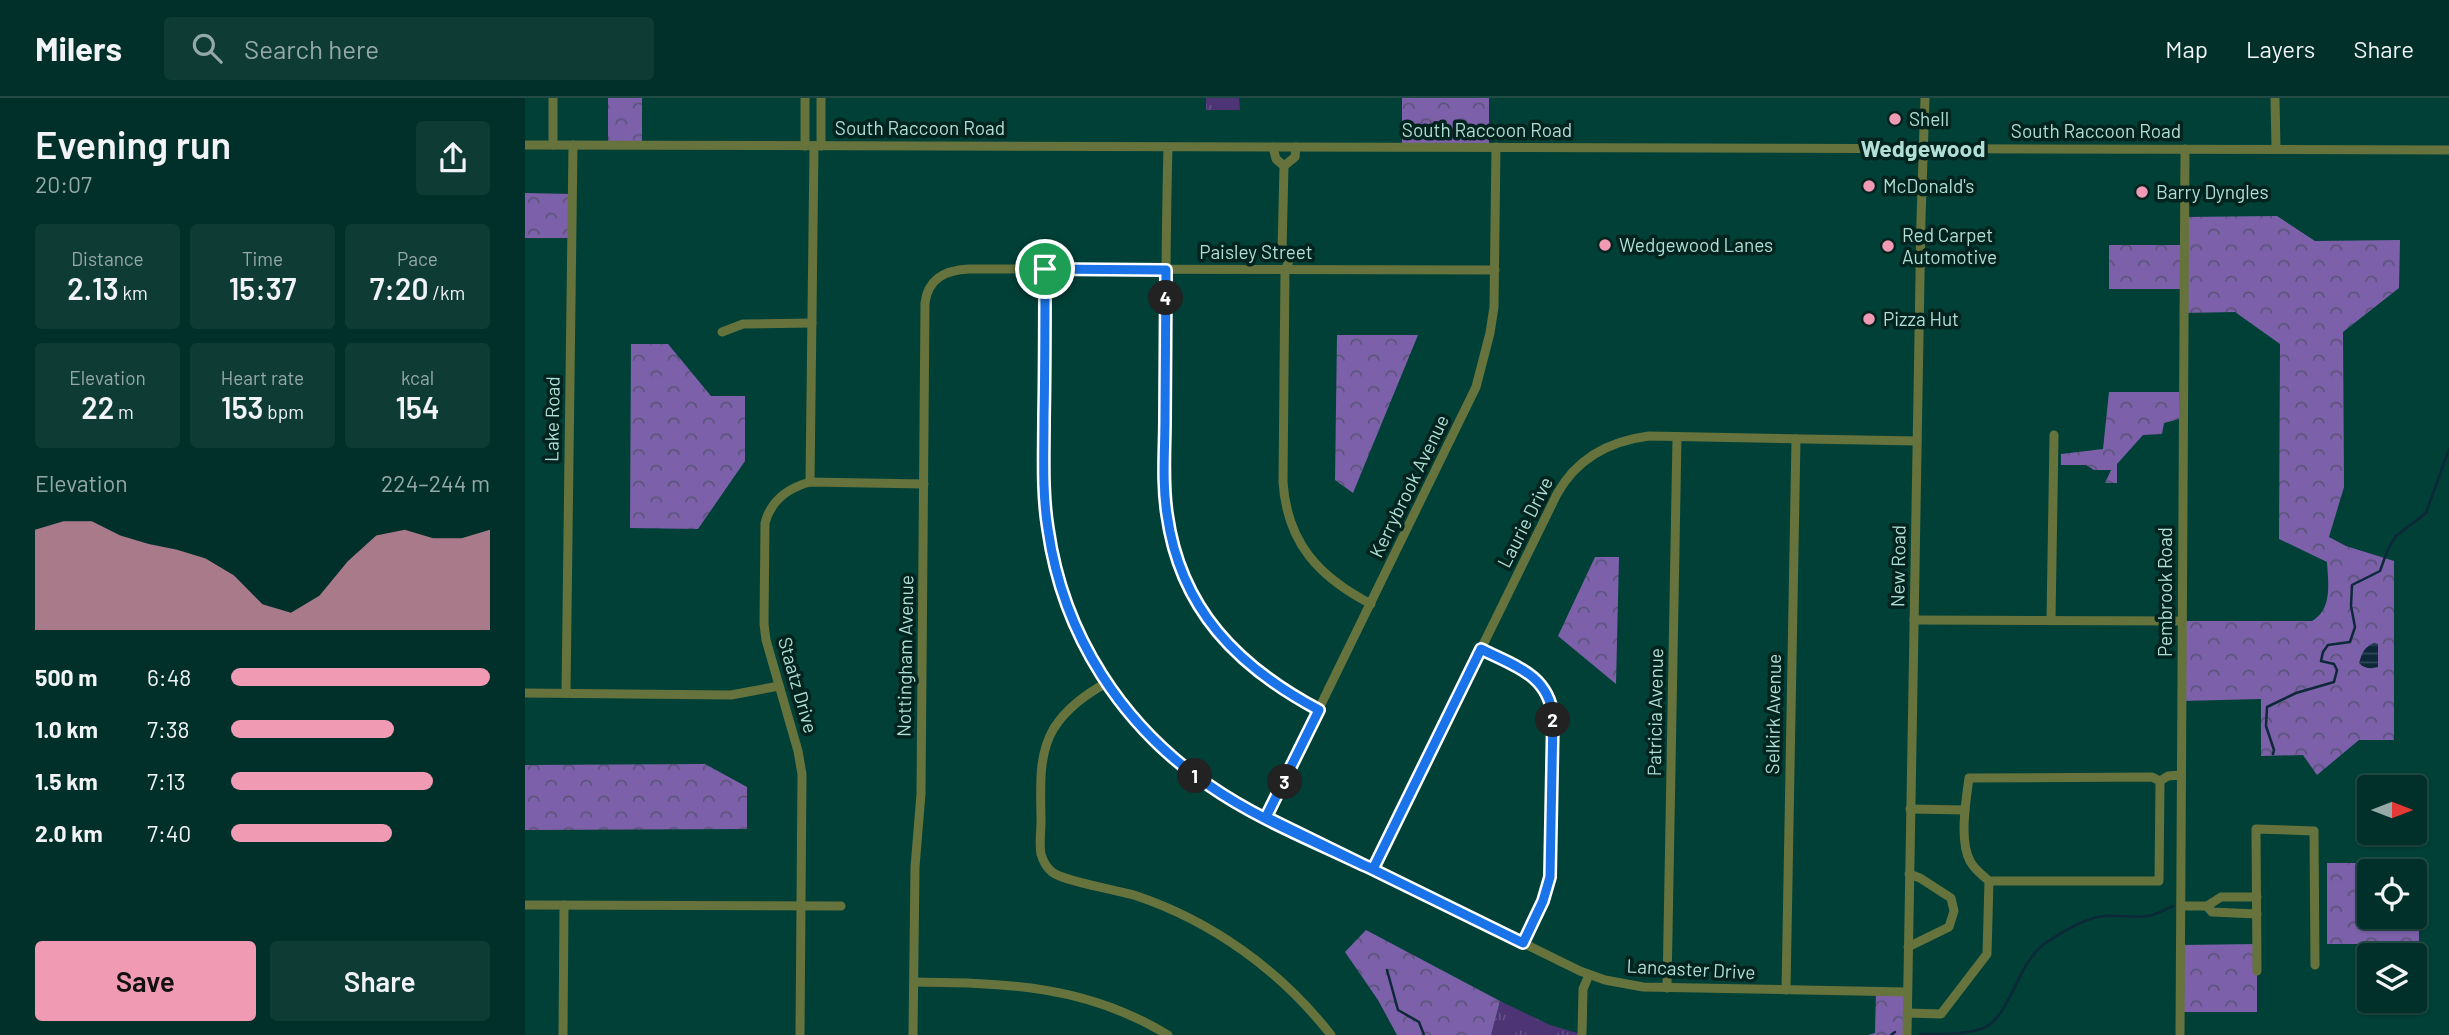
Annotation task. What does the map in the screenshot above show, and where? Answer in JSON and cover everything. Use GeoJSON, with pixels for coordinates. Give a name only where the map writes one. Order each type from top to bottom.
{"type":"FeatureCollection","features":[{"type":"Feature","properties":{"kind":"street"},"geometry":{"type":"LineString","coordinates":[[553,98],[553,145]]}},
{"type":"Feature","properties":{"kind":"street"},"geometry":{"type":"LineString","coordinates":[[805,98],[813,146]]}},
{"type":"Feature","properties":{"kind":"street"},"geometry":{"type":"LineString","coordinates":[[810,482],[813,146],[821,98]]}},
{"type":"Feature","properties":{"kind":"street","name":"New Road"},"geometry":{"type":"LineString","coordinates":[[1907,1035],[1925,98]]}},
{"type":"Feature","properties":{"kind":"street"},"geometry":{"type":"LineString","coordinates":[[2275,98],[2276,149]]}},
{"type":"Feature","properties":{"kind":"street","name":"South Raccoon Road"},"geometry":{"type":"LineString","coordinates":[[525,145],[2449,150]]}},
{"type":"Feature","properties":{"kind":"street","name":"Lake Road"},"geometry":{"type":"LineString","coordinates":[[566,693],[573,145]]}},
{"type":"Feature","properties":{"kind":"street"},"geometry":{"type":"LineString","coordinates":[[1168,147],[1164,489],[1178,561],[1199,606],[1231,648],[1272,683],[1319,710]]}},
{"type":"Feature","properties":{"kind":"street"},"geometry":{"type":"LineString","coordinates":[[1273,147],[1276,159],[1284,166]]}},
{"type":"Feature","properties":{"kind":"street"},"geometry":{"type":"LineString","coordinates":[[1296,147],[1295,157],[1284,166],[1282,251],[1289,261],[1285,270],[1283,482],[1287,512],[1298,540],[1318,568],[1349,592],[1371,604]]}},
{"type":"Feature","properties":{"kind":"street","name":"Kerrybrook Avenue"},"geometry":{"type":"LineString","coordinates":[[1266,817],[1476,387],[1490,333],[1495,270],[1496,147]]}},
{"type":"Feature","properties":{"kind":"street","name":"Pembrook Road"},"geometry":{"type":"LineString","coordinates":[[2180,1035],[2185,149]]}},
{"type":"Feature","properties":{"kind":"street","name":"Paisley Street"},"geometry":{"type":"LineString","coordinates":[[935,280],[942,274],[957,269],[1495,270]]}},
{"type":"Feature","properties":{"kind":"street","name":"Lancaster Drive"},"geometry":{"type":"LineString","coordinates":[[1045,269],[1044,480],[1047,527],[1055,570],[1086,649],[1105,683],[1145,732],[1185,768],[1224,796],[1589,975],[1624,985],[1667,988],[1907,992]]}},
{"type":"Feature","properties":{"kind":"street","name":"Nottingham Avenue"},"geometry":{"type":"LineString","coordinates":[[913,1035],[916,851],[921,794],[925,303],[927,293],[935,280]]}},
{"type":"Feature","properties":{"kind":"street"},"geometry":{"type":"LineString","coordinates":[[722,332],[743,324],[812,323]]}},
{"type":"Feature","properties":{"kind":"street"},"geometry":{"type":"LineString","coordinates":[[2051,620],[2055,435]]}},
{"type":"Feature","properties":{"kind":"street","name":"Laurie Drive"},"geometry":{"type":"LineString","coordinates":[[1373,869],[1557,494],[1571,473],[1595,452],[1613,444],[1649,436],[1917,441]]}},
{"type":"Feature","properties":{"kind":"street","name":"Patricia Avenue"},"geometry":{"type":"LineString","coordinates":[[1667,988],[1677,437]]}},
{"type":"Feature","properties":{"kind":"street","name":"Selkirk Avenue"},"geometry":{"type":"LineString","coordinates":[[1786,990],[1796,439]]}},
{"type":"Feature","properties":{"kind":"street","name":"Staatz Drive"},"geometry":{"type":"LineString","coordinates":[[800,1035],[802,774],[798,751],[767,647],[764,624],[765,523],[780,496],[797,485],[810,482],[924,484]]}},
{"type":"Feature","properties":{"kind":"street"},"geometry":{"type":"LineString","coordinates":[[1914,620],[2182,621]]}},
{"type":"Feature","properties":{"kind":"street"},"geometry":{"type":"LineString","coordinates":[[1481,649],[1532,676],[1543,687],[1552,706],[1550,877],[1543,901],[1523,943]]}},
{"type":"Feature","properties":{"kind":"street"},"geometry":{"type":"LineString","coordinates":[[1105,683],[1068,710],[1055,727],[1047,744],[1042,766],[1040,850],[1045,864],[1056,875],[1132,895],[1204,926],[1247,953],[1288,987],[1331,1035]]}},
{"type":"Feature","properties":{"kind":"street"},"geometry":{"type":"LineString","coordinates":[[525,693],[731,695],[779,686]]}},
{"type":"Feature","properties":{"kind":"street"},"geometry":{"type":"LineString","coordinates":[[2160,781],[2168,776],[2182,775]]}},
{"type":"Feature","properties":{"kind":"street"},"geometry":{"type":"LineString","coordinates":[[1969,778],[2151,778],[2160,781],[2159,881],[1989,881],[1977,871],[1969,859],[1965,810],[1969,778]]}},
{"type":"Feature","properties":{"kind":"street"},"geometry":{"type":"LineString","coordinates":[[1910,808],[1965,810]]}},
{"type":"Feature","properties":{"kind":"street"},"geometry":{"type":"LineString","coordinates":[[2257,971],[2256,829],[2314,831],[2315,965]]}},
{"type":"Feature","properties":{"kind":"street"},"geometry":{"type":"LineString","coordinates":[[1908,947],[1949,926],[1954,912],[1951,898],[1909,874]]}},
{"type":"Feature","properties":{"kind":"street"},"geometry":{"type":"LineString","coordinates":[[1907,1013],[1941,1014],[1987,954],[1989,881]]}},
{"type":"Feature","properties":{"kind":"street"},"geometry":{"type":"LineString","coordinates":[[2181,906],[2207,906],[2221,897],[2257,897]]}},
{"type":"Feature","properties":{"kind":"street"},"geometry":{"type":"LineString","coordinates":[[525,905],[841,906]]}},
{"type":"Feature","properties":{"kind":"street"},"geometry":{"type":"LineString","coordinates":[[563,1035],[564,905]]}},
{"type":"Feature","properties":{"kind":"street"},"geometry":{"type":"LineString","coordinates":[[2207,906],[2212,912],[2257,914]]}},
{"type":"Feature","properties":{"kind":"street"},"geometry":{"type":"LineString","coordinates":[[1582,1035],[1583,989],[1589,975]]}},
{"type":"Feature","properties":{"kind":"street"},"geometry":{"type":"LineString","coordinates":[[914,982],[1009,984],[1075,995],[1126,1012],[1168,1035]]}},
{"type":"Feature","properties":{"kind":"green space"},"geometry":{"type":"Polygon","coordinates":[[[608,98],[642,98],[642,145],[608,145],[608,98]]]}},
{"type":"Feature","properties":{"kind":"green space"},"geometry":{"type":"Polygon","coordinates":[[[1206,98],[1239,98],[1240,110],[1206,110],[1206,98]]]}},
{"type":"Feature","properties":{"kind":"green space"},"geometry":{"type":"Polygon","coordinates":[[[1402,98],[1489,98],[1489,147],[1402,147],[1402,98]]]}},
{"type":"Feature","properties":{"kind":"green space"},"geometry":{"type":"Polygon","coordinates":[[[525,193],[572,194],[572,238],[525,238],[525,193]]]}},
{"type":"Feature","properties":{"kind":"green space"},"geometry":{"type":"Polygon","coordinates":[[[2277,216],[2315,241],[2400,240],[2399,288],[2343,332],[2344,487],[2329,537],[2346,546],[2394,561],[2394,740],[2359,740],[2317,775],[2303,755],[2261,756],[2261,699],[2182,701],[2182,621],[2312,621],[2319,616],[2326,602],[2327,562],[2279,539],[2280,344],[2235,312],[2183,313],[2183,289],[2109,289],[2109,245],[2184,245],[2184,217],[2277,216]]]}},
{"type":"Feature","properties":{"kind":"green space"},"geometry":{"type":"Polygon","coordinates":[[[1337,335],[1418,335],[1353,493],[1335,480],[1337,335]]]}},
{"type":"Feature","properties":{"kind":"green space"},"geometry":{"type":"Polygon","coordinates":[[[631,344],[668,344],[711,396],[745,396],[745,461],[698,529],[630,528],[631,344]]]}},
{"type":"Feature","properties":{"kind":"green space"},"geometry":{"type":"Polygon","coordinates":[[[2109,392],[2179,392],[2179,419],[2164,423],[2162,434],[2143,435],[2117,464],[2117,483],[2105,483],[2111,470],[2094,470],[2086,465],[2061,465],[2061,454],[2103,449],[2109,392]]]}},
{"type":"Feature","properties":{"kind":"green space"},"geometry":{"type":"Polygon","coordinates":[[[1595,557],[1619,557],[1616,684],[1558,636],[1595,557]]]}},
{"type":"Feature","properties":{"kind":"green space"},"geometry":{"type":"Polygon","coordinates":[[[705,764],[747,787],[747,829],[525,830],[525,765],[705,764]]]}},
{"type":"Feature","properties":{"kind":"green space"},"geometry":{"type":"Polygon","coordinates":[[[2327,863],[2357,863],[2357,929],[2419,929],[2419,943],[2327,944],[2327,863]]]}},
{"type":"Feature","properties":{"kind":"green space"},"geometry":{"type":"Polygon","coordinates":[[[1366,930],[1500,1001],[1491,1035],[1397,1035],[1378,1000],[1345,952],[1366,930]]]}},
{"type":"Feature","properties":{"kind":"green space"},"geometry":{"type":"Polygon","coordinates":[[[2257,944],[2257,1012],[2180,1012],[2181,945],[2257,944]]]}},
{"type":"Feature","properties":{"kind":"green space"},"geometry":{"type":"Polygon","coordinates":[[[1876,992],[1907,992],[1907,1035],[1868,1035],[1875,1033],[1876,992]]]}},
{"type":"Feature","properties":{"kind":"green space"},"geometry":{"type":"Polygon","coordinates":[[[1500,1001],[1550,1025],[1584,1035],[1491,1035],[1500,1001]]]}},
{"type":"Feature","properties":{"kind":"water"},"geometry":{"type":"Polygon","coordinates":[[[2374,643],[2378,644],[2378,667],[2370,668],[2359,663],[2362,653],[2374,643]]]}},
{"type":"Feature","properties":{"kind":"waterway"},"geometry":{"type":"LineString","coordinates":[[2273,754],[2266,726],[2267,707],[2296,693],[2334,682],[2337,670],[2334,664],[2321,661],[2328,645],[2350,642],[2355,627],[2351,606],[2352,585],[2380,571],[2396,536],[2426,513],[2449,449]]}},
{"type":"Feature","properties":{"kind":"waterway"},"geometry":{"type":"LineString","coordinates":[[1920,1034],[1961,1033],[1984,1028],[2001,1012],[2028,962],[2037,951],[2075,926],[2105,916],[2151,915],[2173,906]]}},
{"type":"Feature","properties":{"kind":"waterway"},"geometry":{"type":"LineString","coordinates":[[1387,970],[1398,1010],[1419,1022],[1424,1035]]}},
{"type":"Feature","properties":{"kind":"waterway"},"geometry":{"type":"LineString","coordinates":[[1891,1035],[1895,1032]]}},
{"type":"Feature","properties":{"kind":"place","name":"Shell"},"geometry":{"type":"Point","coordinates":[1895,119]}},
{"type":"Feature","properties":{"kind":"place","name":"McDonald's"},"geometry":{"type":"Point","coordinates":[1869,186]}},
{"type":"Feature","properties":{"kind":"place","name":"Barry Dyngles"},"geometry":{"type":"Point","coordinates":[2142,192]}},
{"type":"Feature","properties":{"kind":"place","name":"Wedgewood Lanes"},"geometry":{"type":"Point","coordinates":[1605,245]}},
{"type":"Feature","properties":{"kind":"place","name":"Red Carpet Automotive"},"geometry":{"type":"Point","coordinates":[1888,246]}},
{"type":"Feature","properties":{"kind":"place","name":"Pizza Hut"},"geometry":{"type":"Point","coordinates":[1869,319]}},
{"type":"Feature","properties":{"kind":"district","name":"Wedgewood"},"geometry":{"type":"Point","coordinates":[1923,149]}},
{"type":"Feature","properties":{"kind":"route"},"geometry":{"type":"LineString","coordinates":[[1045,269],[1044,480],[1047,527],[1062,593],[1076,629],[1105,683],[1163,750],[1212,788],[1240,804],[1266,817],[1361,864],[1373,869],[1481,649],[1528,673],[1543,687],[1552,706],[1551,868],[1546,895],[1523,943],[1373,869],[1361,864],[1314,841],[1266,817],[1319,710],[1272,683],[1231,648],[1199,606],[1178,561],[1164,489],[1166,270],[1045,269]]}}]}
